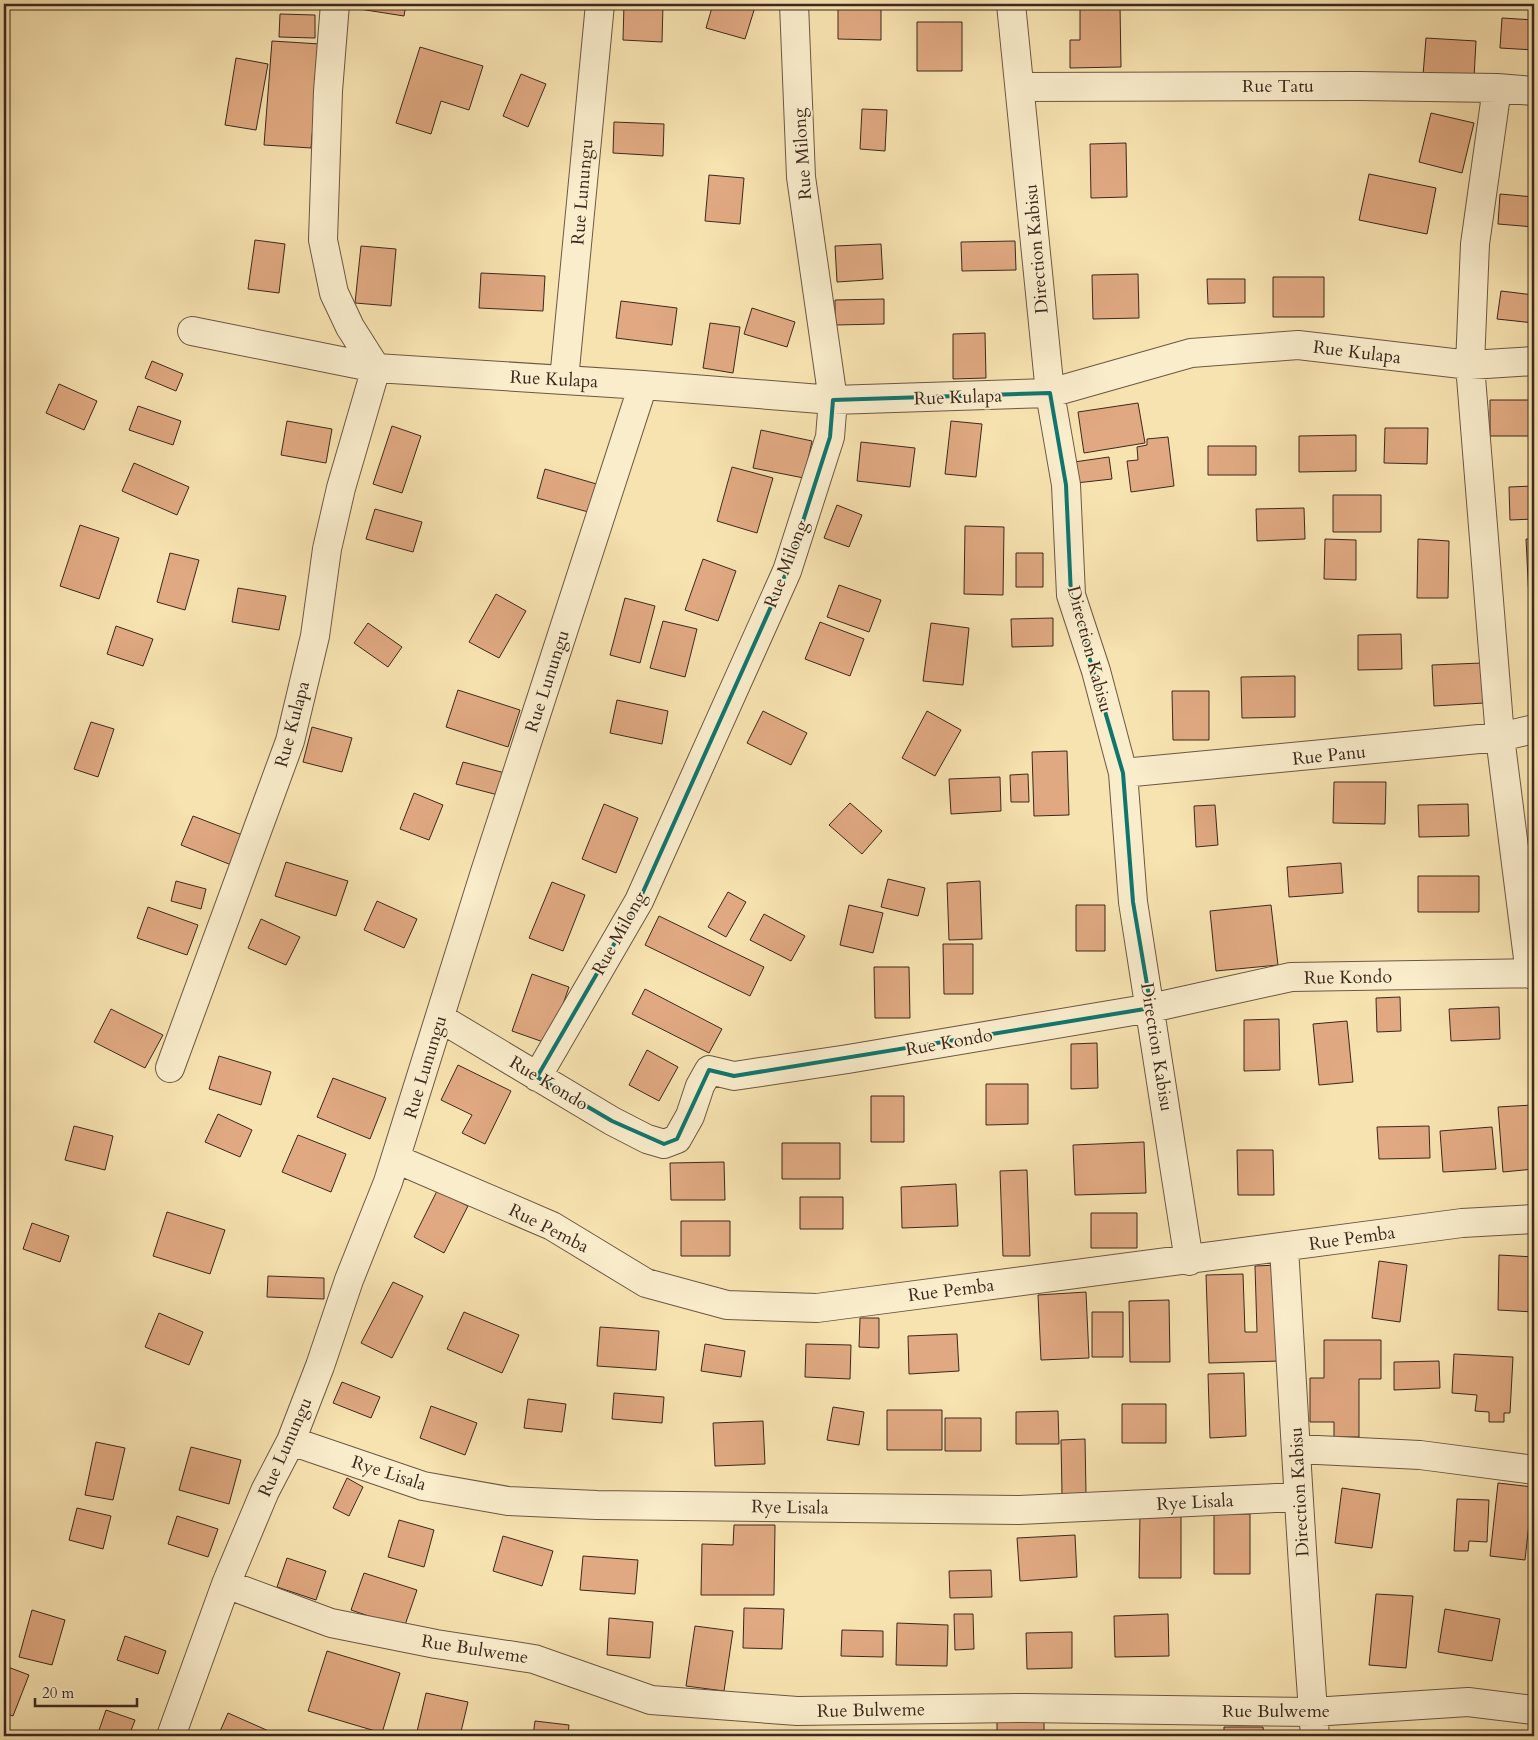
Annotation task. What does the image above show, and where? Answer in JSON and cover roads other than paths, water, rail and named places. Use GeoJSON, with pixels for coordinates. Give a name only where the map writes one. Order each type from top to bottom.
{"type":"FeatureCollection","features":[{"type":"Feature","properties":{"kind":"street"},"geometry":{"type":"LineString","coordinates":[[335,4],[328,91],[323,240],[334,293],[350,328],[376,368]]}},
{"type":"Feature","properties":{"kind":"street","name":"Rue Lunungu"},"geometry":{"type":"LineString","coordinates":[[564,380],[600,4]]}},
{"type":"Feature","properties":{"kind":"street","name":"Rue Milong"},"geometry":{"type":"LineString","coordinates":[[537,1077],[639,901],[787,571],[830,437],[833,400],[801,177],[794,4]]}},
{"type":"Feature","properties":{"kind":"street","name":"Direction Kabisu"},"geometry":{"type":"LineString","coordinates":[[1011,4],[1021,87],[1050,393],[1066,485],[1071,595],[1096,671],[1123,773],[1133,902],[1189,1261]]}},
{"type":"Feature","properties":{"kind":"street","name":"Rue Tatu"},"geometry":{"type":"LineString","coordinates":[[1021,87],[1359,86],[1497,88],[1534,91]]}},
{"type":"Feature","properties":{"kind":"street"},"geometry":{"type":"LineString","coordinates":[[1497,88],[1475,244],[1470,365],[1500,737],[1532,974]]}},
{"type":"Feature","properties":{"kind":"street","name":"Rue Kulapa"},"geometry":{"type":"LineString","coordinates":[[192,331],[376,368],[643,384],[833,400],[1050,393],[1191,353],[1298,345],[1470,365],[1534,361]]}},
{"type":"Feature","properties":{"kind":"street","name":"Rue Kulapa"},"geometry":{"type":"LineString","coordinates":[[170,1068],[290,741],[315,636],[326,549],[341,488],[376,368]]}},
{"type":"Feature","properties":{"kind":"street","name":"Rue Lunungu"},"geometry":{"type":"LineString","coordinates":[[171,1736],[226,1584],[265,1491],[291,1441],[320,1366],[349,1280],[396,1159],[643,384]]}},
{"type":"Feature","properties":{"kind":"street","name":"Rue Panu"},"geometry":{"type":"LineString","coordinates":[[1123,773],[1500,737],[1534,729]]}},
{"type":"Feature","properties":{"kind":"street","name":"Rue Kondo"},"geometry":{"type":"LineString","coordinates":[[440,1018],[612,1121],[647,1139],[664,1144],[677,1139],[690,1116],[700,1086],[709,1070],[734,1076],[1151,1008],[1291,978],[1532,974]]}},
{"type":"Feature","properties":{"kind":"street","name":"Rue Pemba"},"geometry":{"type":"LineString","coordinates":[[396,1159],[552,1226],[646,1283],[727,1305],[817,1308],[1189,1261],[1462,1223],[1534,1219]]}},
{"type":"Feature","properties":{"kind":"street","name":"Direction Kabisu"},"geometry":{"type":"LineString","coordinates":[[1284,1248],[1297,1449],[1298,1498],[1314,1724]]}},
{"type":"Feature","properties":{"kind":"street","name":"Rye Lisala"},"geometry":{"type":"LineString","coordinates":[[291,1441],[424,1486],[508,1501],[598,1505],[1019,1510],[1298,1498]]}},
{"type":"Feature","properties":{"kind":"street"},"geometry":{"type":"LineString","coordinates":[[1297,1449],[1420,1455],[1534,1470]]}},
{"type":"Feature","properties":{"kind":"street","name":"Rue Bulweme"},"geometry":{"type":"LineString","coordinates":[[226,1584],[331,1623],[436,1644],[534,1658],[651,1700],[797,1711],[1025,1708],[1314,1724],[1468,1702],[1534,1710]]}}]}
